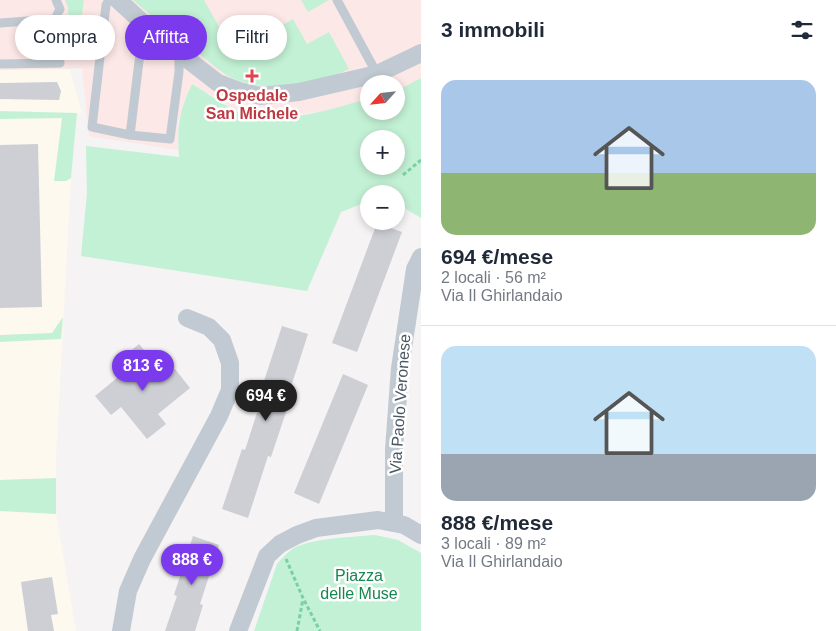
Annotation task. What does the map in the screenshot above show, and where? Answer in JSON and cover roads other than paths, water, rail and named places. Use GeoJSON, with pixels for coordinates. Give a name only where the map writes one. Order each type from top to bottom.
{"type":"FeatureCollection","features":[{"type":"Feature","properties":{"kind":"street"},"geometry":{"type":"LineString","coordinates":[[118,0],[134,15]]}},
{"type":"Feature","properties":{"kind":"street"},"geometry":{"type":"LineString","coordinates":[[189,60],[218,82],[239,91],[261,96],[299,92],[377,74],[421,53]]}},
{"type":"Feature","properties":{"kind":"street","name":"Via Paolo Veronese"},"geometry":{"type":"LineString","coordinates":[[394,523],[394,450],[400,368],[415,269],[421,257]]}},
{"type":"Feature","properties":{"kind":"street"},"geometry":{"type":"LineString","coordinates":[[121,631],[128,591],[142,559],[219,416],[230,390],[230,363],[222,340],[209,327],[187,318]]}},
{"type":"Feature","properties":{"kind":"street"},"geometry":{"type":"LineString","coordinates":[[238,631],[267,556],[280,544],[297,535],[316,528],[378,520],[404,525],[421,535]]}},
{"type":"Feature","properties":{"kind":"lane"},"geometry":{"type":"LineString","coordinates":[[56,0],[60,8],[57,15]]}},
{"type":"Feature","properties":{"kind":"lane"},"geometry":{"type":"LineString","coordinates":[[110,0],[106,6],[92,126],[130,135],[170,139],[179,72],[178,60]]}},
{"type":"Feature","properties":{"kind":"lane"},"geometry":{"type":"LineString","coordinates":[[337,0],[377,74]]}},
{"type":"Feature","properties":{"kind":"lane"},"geometry":{"type":"LineString","coordinates":[[0,23],[15,22]]}},
{"type":"Feature","properties":{"kind":"lane"},"geometry":{"type":"LineString","coordinates":[[0,64],[60,63],[60,60]]}},
{"type":"Feature","properties":{"kind":"lane"},"geometry":{"type":"LineString","coordinates":[[130,135],[139,60]]}},
{"type":"Feature","properties":{"kind":"place","name":"Ospedale San Michele"},"geometry":{"type":"Point","coordinates":[252,76]}},
{"type":"Feature","properties":{"kind":"park label","name":"Piazza delle Muse"},"geometry":{"type":"Point","coordinates":[359,584]}}]}
